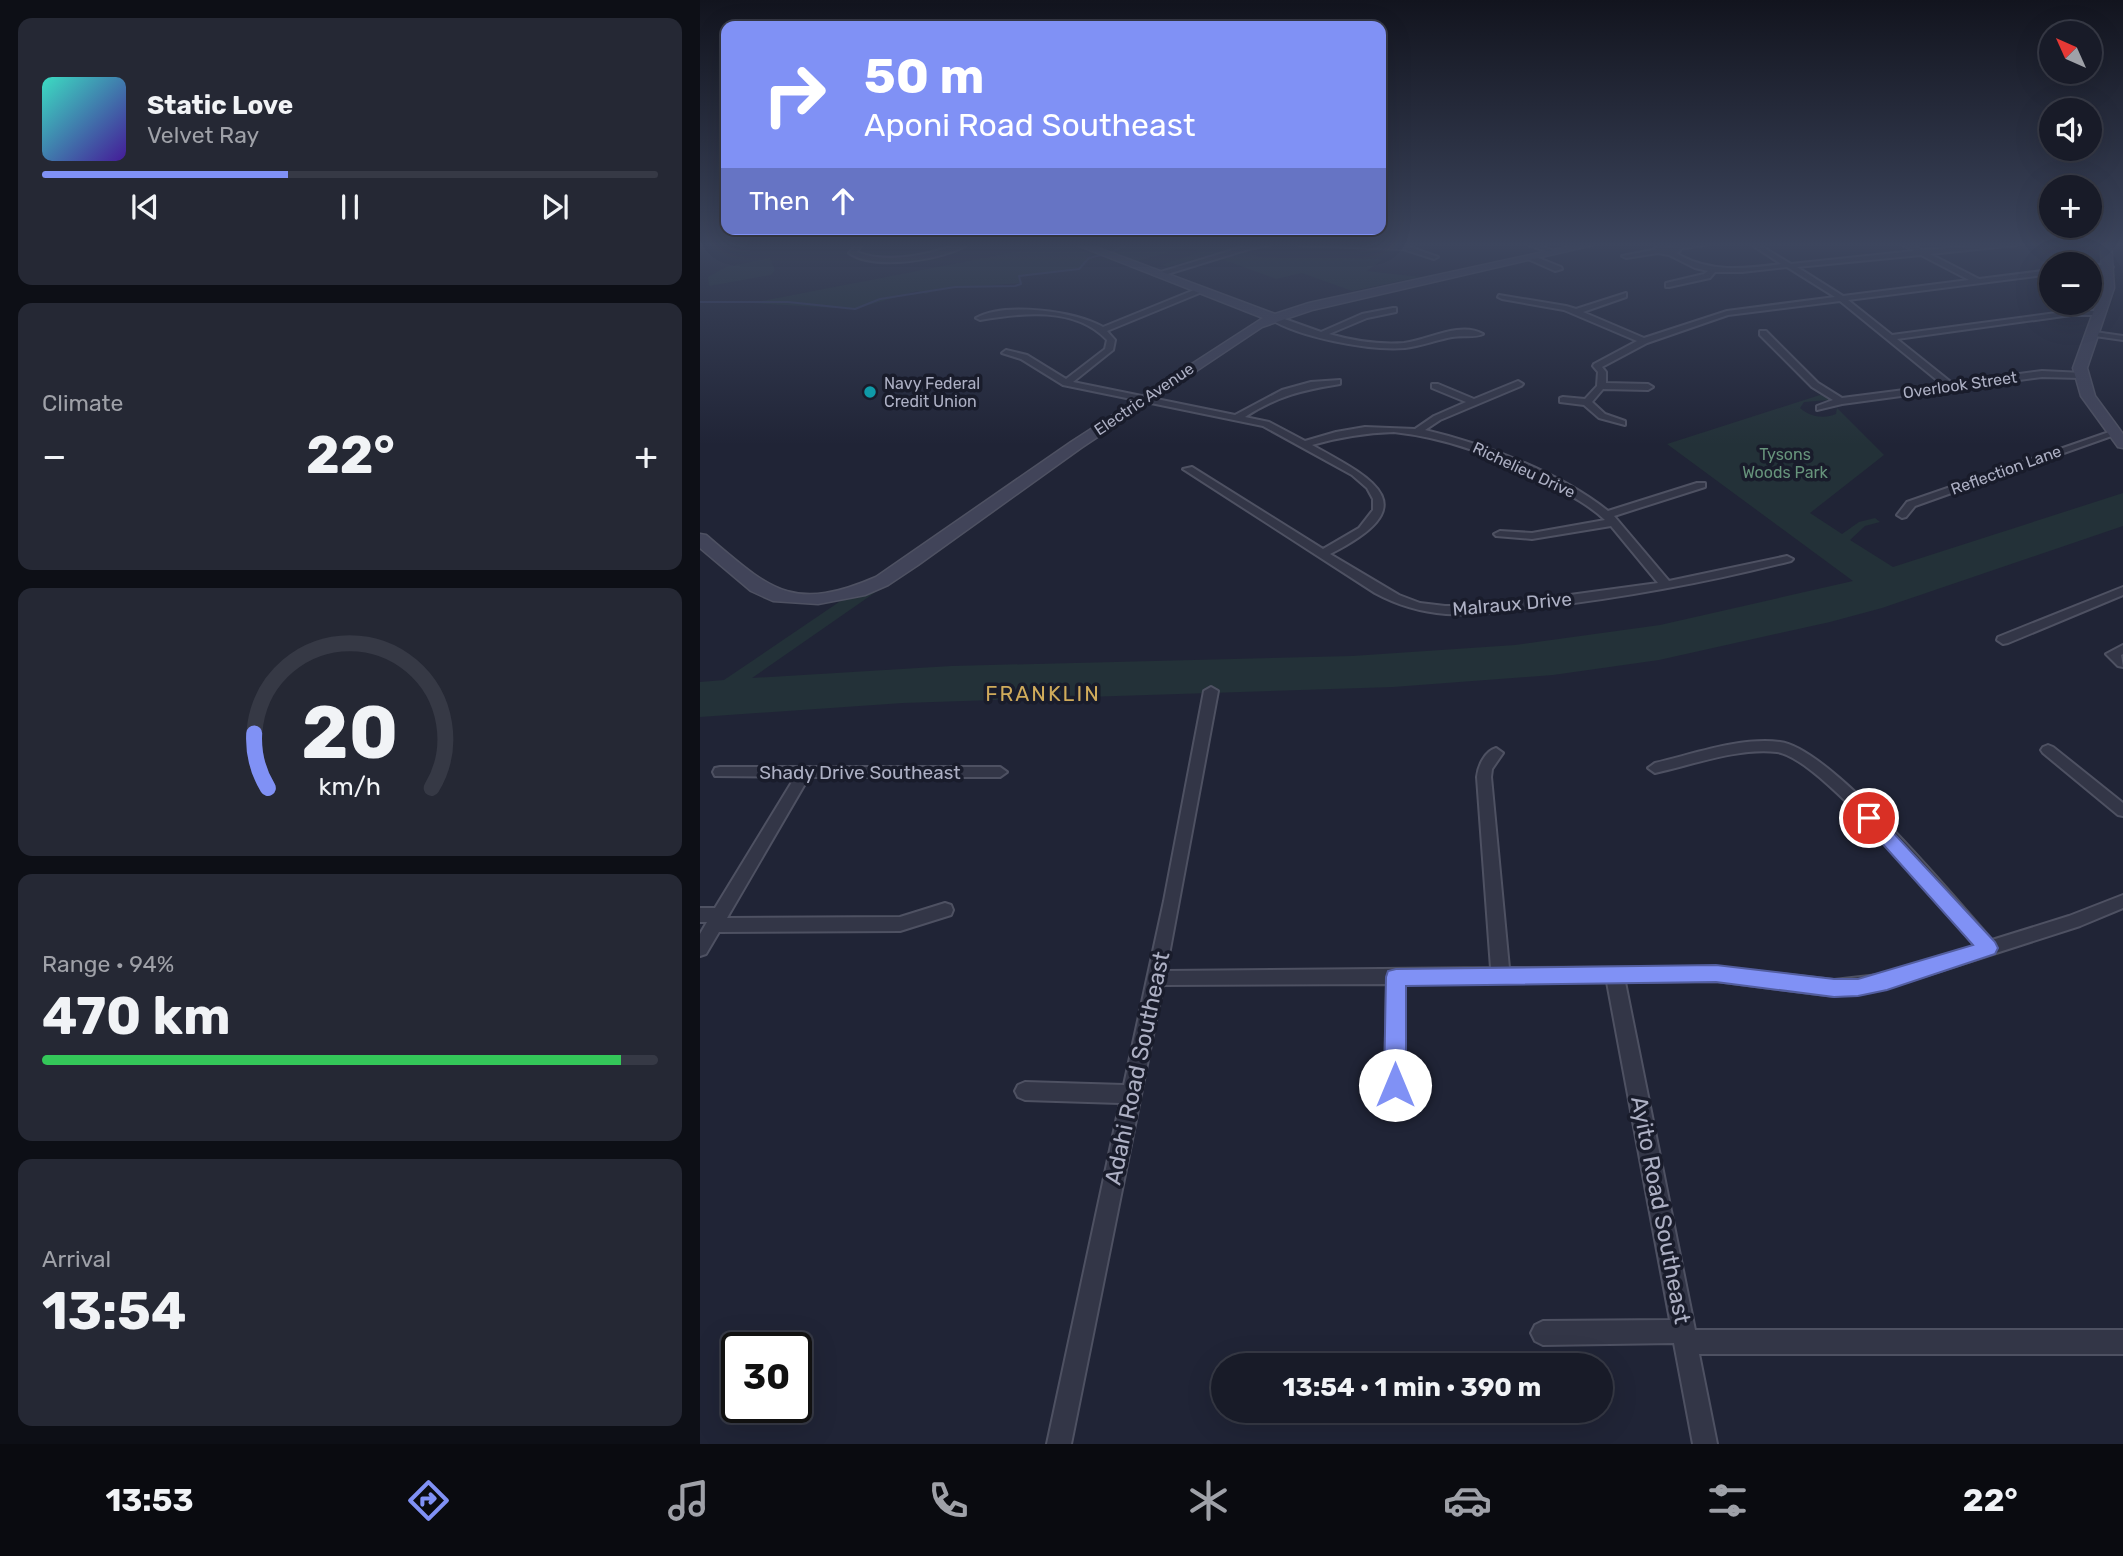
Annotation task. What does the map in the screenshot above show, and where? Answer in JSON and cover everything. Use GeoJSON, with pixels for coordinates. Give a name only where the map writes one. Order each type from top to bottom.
{"type":"FeatureCollection","features":[{"type":"Feature","properties":{"kind":"street"},"geometry":{"type":"LineString","coordinates":[[1102,330],[1129,322],[1149,310]]}},
{"type":"Feature","properties":{"kind":"street"},"geometry":{"type":"LineString","coordinates":[[1253,310],[1322,334],[1391,346],[1420,343],[1451,332],[1479,334]]}},
{"type":"Feature","properties":{"kind":"street","name":"Electric Avenue"},"geometry":{"type":"LineString","coordinates":[[700,539],[757,587],[779,597],[802,600],[843,595],[882,581],[1233,338],[1273,318],[1298,310]]}},
{"type":"Feature","properties":{"kind":"street"},"geometry":{"type":"LineString","coordinates":[[1322,334],[1365,316],[1391,310]]}},
{"type":"Feature","properties":{"kind":"street"},"geometry":{"type":"LineString","coordinates":[[1568,310],[1644,341]]}},
{"type":"Feature","properties":{"kind":"street"},"geometry":{"type":"LineString","coordinates":[[1576,312],[1580,310]]}},
{"type":"Feature","properties":{"kind":"street"},"geometry":{"type":"LineString","coordinates":[[1587,402],[1601,386],[1602,372],[1597,366],[1644,341],[1727,313],[1747,310]]}},
{"type":"Feature","properties":{"kind":"street"},"geometry":{"type":"LineString","coordinates":[[1856,310],[1950,386]]}},
{"type":"Feature","properties":{"kind":"street"},"geometry":{"type":"LineString","coordinates":[[980,318],[1063,314],[1082,319],[1102,330],[1111,340],[1110,350],[1066,383]]}},
{"type":"Feature","properties":{"kind":"street"},"geometry":{"type":"LineString","coordinates":[[1889,338],[2056,315]]}},
{"type":"Feature","properties":{"kind":"street"},"geometry":{"type":"LineString","coordinates":[[2097,315],[2082,356],[2080,375],[2088,396],[2119,438]]}},
{"type":"Feature","properties":{"kind":"street"},"geometry":{"type":"LineString","coordinates":[[1763,333],[1817,387],[1840,401]]}},
{"type":"Feature","properties":{"kind":"street"},"geometry":{"type":"LineString","coordinates":[[2091,333],[2123,338]]}},
{"type":"Feature","properties":{"kind":"street"},"geometry":{"type":"LineString","coordinates":[[1006,353],[1024,357],[1066,383],[1146,397],[1266,424],[1370,482],[1380,498],[1380,507],[1372,523],[1349,540],[1322,554]]}},
{"type":"Feature","properties":{"kind":"street","name":"Overlook Street"},"geometry":{"type":"LineString","coordinates":[[1820,408],[1840,401],[2042,374],[2080,375]]}},
{"type":"Feature","properties":{"kind":"street"},"geometry":{"type":"LineString","coordinates":[[1238,417],[1268,400],[1317,384],[1337,382]]}},
{"type":"Feature","properties":{"kind":"street"},"geometry":{"type":"LineString","coordinates":[[1418,431],[1437,418],[1518,384]]}},
{"type":"Feature","properties":{"kind":"street"},"geometry":{"type":"LineString","coordinates":[[1435,386],[1473,402]]}},
{"type":"Feature","properties":{"kind":"street"},"geometry":{"type":"LineString","coordinates":[[1601,386],[1648,387]]}},
{"type":"Feature","properties":{"kind":"street"},"geometry":{"type":"LineString","coordinates":[[1563,400],[1587,402],[1602,416],[1622,423]]}},
{"type":"Feature","properties":{"kind":"street","name":"Richelieu Drive"},"geometry":{"type":"LineString","coordinates":[[1305,444],[1356,429],[1384,427],[1418,431],[1502,457],[1572,492],[1609,518],[1666,585]]}},
{"type":"Feature","properties":{"kind":"street","name":"Reflection Lane"},"geometry":{"type":"LineString","coordinates":[[1902,515],[1911,504],[2119,438]]}},
{"type":"Feature","properties":{"kind":"street","name":"Malraux Drive"},"geometry":{"type":"LineString","coordinates":[[1188,469],[1388,595],[1413,605],[1447,610],[1549,603],[1666,585],[1787,559]]}},
{"type":"Feature","properties":{"kind":"street"},"geometry":{"type":"LineString","coordinates":[[1500,534],[1532,536],[1609,518],[1702,485]]}},
{"type":"Feature","properties":{"kind":"street"},"geometry":{"type":"LineString","coordinates":[[2003,640],[2123,591]]}},
{"type":"Feature","properties":{"kind":"street","name":"Adahi Road Southeast"},"geometry":{"type":"LineString","coordinates":[[1059,1444],[1156,978],[1211,691]]}},
{"type":"Feature","properties":{"kind":"street"},"geometry":{"type":"LineString","coordinates":[[1655,768],[1776,747],[1794,750],[1819,766],[1988,948]]}},
{"type":"Feature","properties":{"kind":"street"},"geometry":{"type":"LineString","coordinates":[[2048,750],[2123,811]]}},
{"type":"Feature","properties":{"kind":"street"},"geometry":{"type":"LineString","coordinates":[[1496,753],[1485,768],[1484,777],[1501,977]]}},
{"type":"Feature","properties":{"kind":"street","name":"Shady Drive Southeast"},"geometry":{"type":"LineString","coordinates":[[720,772],[1000,772]]}},
{"type":"Feature","properties":{"kind":"street"},"geometry":{"type":"LineString","coordinates":[[700,948],[711,919],[805,772]]}},
{"type":"Feature","properties":{"kind":"street"},"geometry":{"type":"LineString","coordinates":[[1156,978],[1749,976],[1834,988],[1858,988],[2074,921],[2123,901]]}},
{"type":"Feature","properties":{"kind":"street"},"geometry":{"type":"LineString","coordinates":[[711,919],[900,924],[945,910]]}},
{"type":"Feature","properties":{"kind":"street","name":"Ayito Road Southeast"},"geometry":{"type":"LineString","coordinates":[[1615,975],[1705,1444]]}},
{"type":"Feature","properties":{"kind":"street"},"geometry":{"type":"LineString","coordinates":[[1395,1085],[1396,977]]}},
{"type":"Feature","properties":{"kind":"street"},"geometry":{"type":"LineString","coordinates":[[1025,1091],[1131,1094]]}},
{"type":"Feature","properties":{"kind":"street"},"geometry":{"type":"LineString","coordinates":[[1543,1333],[2007,1343],[2123,1342]]}},
{"type":"Feature","properties":{"kind":"green space","name":"Tysons Woods Park"},"geometry":{"type":"Polygon","coordinates":[[[1823,394],[1829,400],[1804,402],[1800,408],[1822,417],[1836,414],[1837,408],[1884,455],[1810,513],[1842,534],[1859,522],[1875,518],[1880,522],[1865,526],[1850,540],[1893,567],[2123,493],[2123,526],[1882,608],[1830,622],[1659,660],[1553,675],[1393,687],[903,703],[700,717],[700,682],[724,680],[1075,442],[1083,448],[752,678],[951,666],[1352,656],[1515,645],[1660,625],[1853,581],[1667,444],[1823,394]]]}},
{"type":"Feature","properties":{"kind":"place","name":"Navy Federal Credit Union"},"geometry":{"type":"Point","coordinates":[870,392]}},
{"type":"Feature","properties":{"kind":"district","name":"FRANKLIN"},"geometry":{"type":"Point","coordinates":[1043,693]}},
{"type":"Feature","properties":{"kind":"route"},"geometry":{"type":"LineString","coordinates":[[1395,1085],[1396,977],[1716,974],[1786,980],[1834,988],[1858,988],[1988,948],[1869,818]]}}]}
